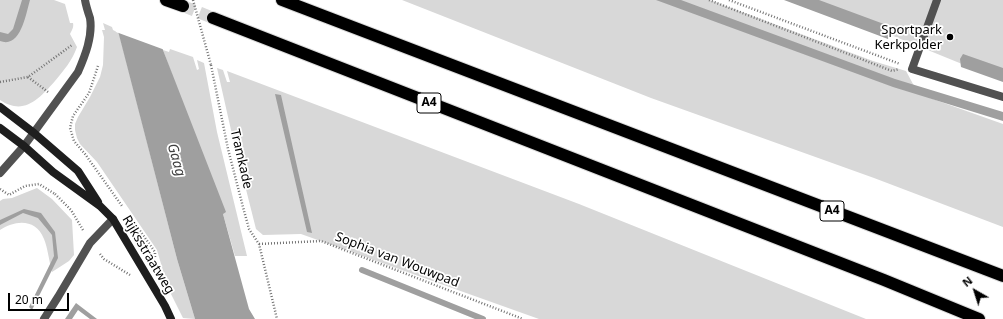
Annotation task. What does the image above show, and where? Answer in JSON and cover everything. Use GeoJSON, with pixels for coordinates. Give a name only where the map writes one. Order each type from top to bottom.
{"type":"FeatureCollection","features":[{"type":"Feature","properties":{"kind":"highway"},"geometry":{"type":"LineString","coordinates":[[166,0],[182,6]]}},
{"type":"Feature","properties":{"kind":"highway","name":"A4"},"geometry":{"type":"LineString","coordinates":[[282,0],[1003,276]]}},
{"type":"Feature","properties":{"kind":"highway","name":"A4"},"geometry":{"type":"LineString","coordinates":[[213,18],[884,280],[979,319]]}},
{"type":"Feature","properties":{"kind":"main road","name":"Rijksstraatweg"},"geometry":{"type":"LineString","coordinates":[[0,107],[34,133],[78,171],[100,206]]}},
{"type":"Feature","properties":{"kind":"main road","name":"Rijksstraatweg"},"geometry":{"type":"LineString","coordinates":[[0,128],[24,146],[53,172],[100,206],[113,219],[165,306],[171,319]]}},
{"type":"Feature","properties":{"kind":"street"},"geometry":{"type":"LineString","coordinates":[[0,173],[24,146],[78,72],[84,57],[90,31],[90,19],[85,0]]}},
{"type":"Feature","properties":{"kind":"street"},"geometry":{"type":"LineString","coordinates":[[937,0],[910,68],[1003,97]]}},
{"type":"Feature","properties":{"kind":"street"},"geometry":{"type":"LineString","coordinates":[[44,319],[90,243],[113,219]]}},
{"type":"Feature","properties":{"kind":"path","name":"Tramkade"},"geometry":{"type":"LineString","coordinates":[[193,0],[211,65],[228,149],[243,207],[249,229],[259,244],[277,319]]}},
{"type":"Feature","properties":{"kind":"path"},"geometry":{"type":"LineString","coordinates":[[709,0],[892,71],[910,68]]}},
{"type":"Feature","properties":{"kind":"path"},"geometry":{"type":"LineString","coordinates":[[729,0],[910,68]]}},
{"type":"Feature","properties":{"kind":"path"},"geometry":{"type":"LineString","coordinates":[[0,82],[28,77],[90,31]]}},
{"type":"Feature","properties":{"kind":"path"},"geometry":{"type":"LineString","coordinates":[[90,160],[74,141],[70,128],[73,116],[89,93],[98,64]]}},
{"type":"Feature","properties":{"kind":"path","name":"Sophia van Wouwpad"},"geometry":{"type":"LineString","coordinates":[[259,244],[321,241],[523,319]]}},
{"type":"Feature","properties":{"kind":"shaded area"},"geometry":{"type":"Polygon","coordinates":[[[0,0],[54,0],[65,4],[70,23],[73,23],[70,34],[77,47],[70,61],[43,94],[24,106],[9,105],[0,100],[0,0]]]}},
{"type":"Feature","properties":{"kind":"shaded area"},"geometry":{"type":"Polygon","coordinates":[[[402,0],[710,0],[873,61],[906,71],[918,90],[930,98],[1003,124],[1003,227],[874,178],[651,98],[402,0]]]}},
{"type":"Feature","properties":{"kind":"shaded area","name":"Sportpark Kerkpolder"},"geometry":{"type":"Polygon","coordinates":[[[805,0],[1003,0],[1003,79],[962,64],[805,0]]]}},
{"type":"Feature","properties":{"kind":"shaded area"},"geometry":{"type":"Polygon","coordinates":[[[103,23],[112,27],[113,30],[119,33],[177,259],[195,319],[183,318],[168,288],[157,250],[97,162],[80,144],[77,138],[75,124],[100,77],[103,65],[104,37],[102,30],[105,30],[103,23]]]}},
{"type":"Feature","properties":{"kind":"shaded area"},"geometry":{"type":"Polygon","coordinates":[[[170,49],[193,57],[197,70],[199,69],[197,60],[204,63],[217,132],[247,256],[235,256],[223,214],[163,50],[169,52],[170,49]]]}},
{"type":"Feature","properties":{"kind":"shaded area"},"geometry":{"type":"Polygon","coordinates":[[[217,68],[223,70],[227,82],[230,82],[227,71],[579,204],[866,319],[539,319],[301,234],[263,235],[256,229],[217,68]]]}},
{"type":"Feature","properties":{"kind":"shaded area"},"geometry":{"type":"Polygon","coordinates":[[[37,188],[52,199],[72,220],[74,255],[69,261],[52,272],[47,247],[44,239],[36,227],[31,224],[18,223],[12,224],[0,230],[0,201],[37,188]]]}},
{"type":"Feature","properties":{"kind":"water"},"geometry":{"type":"Polygon","coordinates":[[[22,0],[30,0],[18,35],[13,40],[7,42],[0,41],[0,32],[8,34],[13,29],[22,0]]]}},
{"type":"Feature","properties":{"kind":"water","name":"Gaag"},"geometry":{"type":"Polygon","coordinates":[[[110,0],[150,0],[163,50],[226,212],[223,214],[249,309],[255,319],[195,319],[177,259],[110,0]]]}},
{"type":"Feature","properties":{"kind":"water"},"geometry":{"type":"Polygon","coordinates":[[[656,0],[681,0],[895,79],[1003,112],[1003,121],[893,87],[656,0]]]}},
{"type":"Feature","properties":{"kind":"water"},"geometry":{"type":"Polygon","coordinates":[[[784,0],[819,0],[892,27],[888,39],[784,0]]]}},
{"type":"Feature","properties":{"kind":"water"},"geometry":{"type":"Polygon","coordinates":[[[963,54],[1003,68],[1003,82],[961,67],[960,59],[963,54]]]}},
{"type":"Feature","properties":{"kind":"water"},"geometry":{"type":"Polygon","coordinates":[[[275,94],[281,95],[312,233],[307,232],[275,94]]]}},
{"type":"Feature","properties":{"kind":"water"},"geometry":{"type":"Polygon","coordinates":[[[24,209],[41,213],[55,232],[58,258],[32,310],[29,307],[54,256],[52,235],[38,218],[23,213],[0,225],[0,220],[24,209]]]}},
{"type":"Feature","properties":{"kind":"water"},"geometry":{"type":"Polygon","coordinates":[[[76,303],[97,319],[90,319],[78,310],[72,319],[65,319],[76,303]]]}},
{"type":"Feature","properties":{"kind":"pier"},"geometry":{"type":"Polygon","coordinates":[[[108,0],[152,0],[165,50],[116,32],[108,0]]]}},
{"type":"Feature","properties":{"kind":"waterway"},"geometry":{"type":"LineString","coordinates":[[362,270],[483,319]]}},
{"type":"Feature","properties":{"kind":"tunnel"},"geometry":{"type":"LineString","coordinates":[[183,6],[213,18]]}},
{"type":"Feature","properties":{"kind":"place","name":"Sportpark Kerkpolder"},"geometry":{"type":"Point","coordinates":[950,37]}}]}
